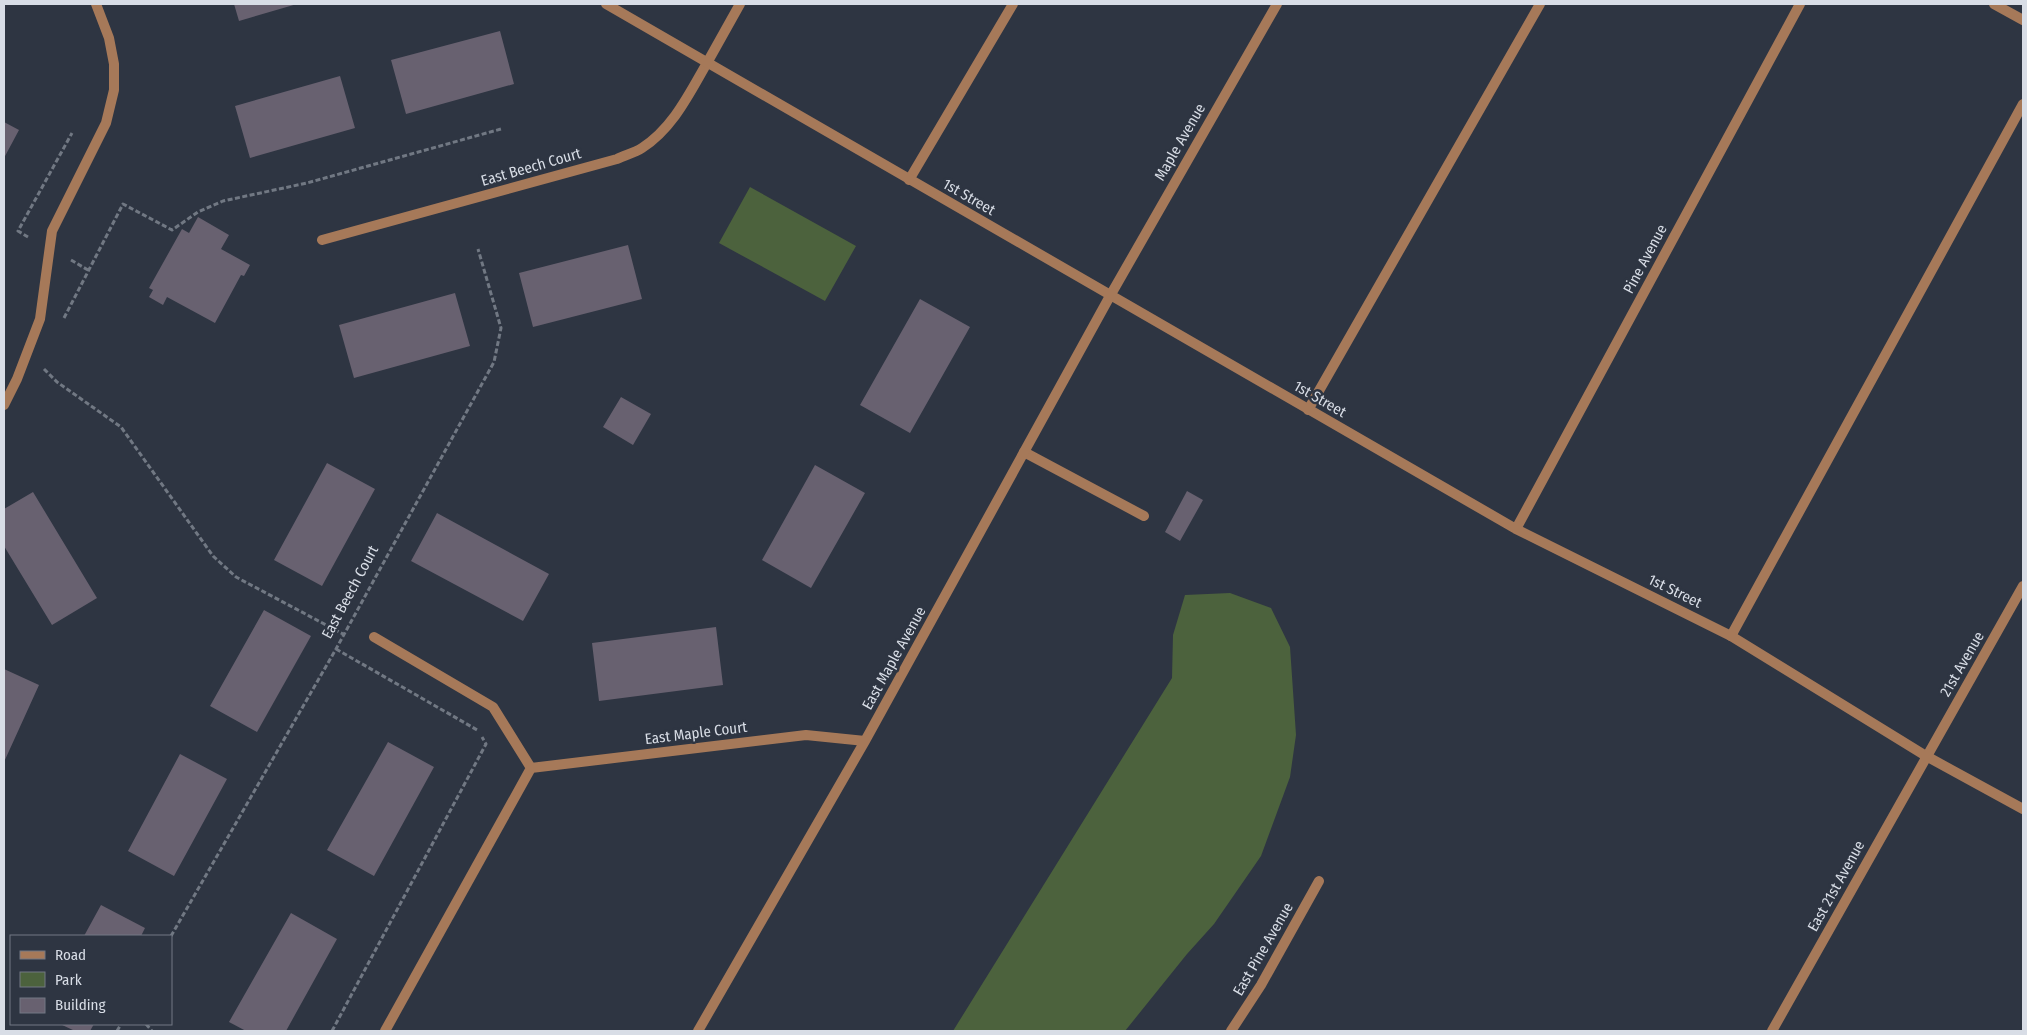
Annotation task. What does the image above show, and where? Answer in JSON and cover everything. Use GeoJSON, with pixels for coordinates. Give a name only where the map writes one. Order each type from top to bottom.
{"type":"FeatureCollection","features":[{"type":"Feature","properties":{"kind":"street"},"geometry":{"type":"LineString","coordinates":[[4,405],[17,379],[40,319],[52,231],[106,123],[114,90],[114,64],[109,38],[96,4]]}},
{"type":"Feature","properties":{"kind":"street","name":"1st Street"},"geometry":{"type":"LineString","coordinates":[[606,4],[1516,529],[1731,636],[1926,756],[2023,809]]}},
{"type":"Feature","properties":{"kind":"street","name":"East Beech Court"},"geometry":{"type":"LineString","coordinates":[[322,240],[617,159],[640,149],[660,134],[675,118],[740,4]]}},
{"type":"Feature","properties":{"kind":"street"},"geometry":{"type":"LineString","coordinates":[[909,180],[1013,4]]}},
{"type":"Feature","properties":{"kind":"street","name":"Maple Avenue"},"geometry":{"type":"LineString","coordinates":[[1110,296],[1277,4]]}},
{"type":"Feature","properties":{"kind":"street"},"geometry":{"type":"LineString","coordinates":[[1308,410],[1540,4]]}},
{"type":"Feature","properties":{"kind":"street","name":"Pine Avenue"},"geometry":{"type":"LineString","coordinates":[[1516,529],[1800,4]]}},
{"type":"Feature","properties":{"kind":"street"},"geometry":{"type":"LineString","coordinates":[[1994,4],[2023,20]]}},
{"type":"Feature","properties":{"kind":"street"},"geometry":{"type":"LineString","coordinates":[[1731,636],[2023,104]]}},
{"type":"Feature","properties":{"kind":"street","name":"East Maple Avenue"},"geometry":{"type":"LineString","coordinates":[[698,1031],[865,742],[1110,296]]}},
{"type":"Feature","properties":{"kind":"street"},"geometry":{"type":"LineString","coordinates":[[1024,452],[1144,516]]}},
{"type":"Feature","properties":{"kind":"street","name":"21st Avenue"},"geometry":{"type":"LineString","coordinates":[[1926,756],[2023,586]]}},
{"type":"Feature","properties":{"kind":"street"},"geometry":{"type":"LineString","coordinates":[[374,637],[494,707],[531,768],[385,1031]]}},
{"type":"Feature","properties":{"kind":"street","name":"East Maple Court"},"geometry":{"type":"LineString","coordinates":[[531,768],[806,736],[865,742]]}},
{"type":"Feature","properties":{"kind":"street","name":"East 21st Avenue"},"geometry":{"type":"LineString","coordinates":[[1772,1031],[1926,756]]}},
{"type":"Feature","properties":{"kind":"street","name":"East Pine Avenue"},"geometry":{"type":"LineString","coordinates":[[1231,1031],[1261,985],[1318,881]]}},
{"type":"Feature","properties":{"kind":"path"},"geometry":{"type":"LineString","coordinates":[[63,320],[123,204],[172,230],[198,212],[223,201],[307,183],[501,129]]}},
{"type":"Feature","properties":{"kind":"path","name":"East Beech Court"},"geometry":{"type":"LineString","coordinates":[[172,935],[336,649],[494,362],[501,328],[478,248]]}},
{"type":"Feature","properties":{"kind":"path"},"geometry":{"type":"LineString","coordinates":[[37,363],[57,382],[121,427],[213,556],[236,577],[343,634]]}},
{"type":"Feature","properties":{"kind":"path"},"geometry":{"type":"LineString","coordinates":[[332,1031],[486,744],[479,730],[336,649]]}},
{"type":"Feature","properties":{"kind":"green space"},"geometry":{"type":"Polygon","coordinates":[[[750,187],[856,246],[825,301],[719,243],[750,187]]]}},
{"type":"Feature","properties":{"kind":"green space"},"geometry":{"type":"Polygon","coordinates":[[[1230,593],[1271,608],[1290,647],[1296,735],[1290,777],[1261,856],[1214,924],[1187,954],[1125,1031],[953,1031],[1172,678],[1173,635],[1185,595],[1230,593]]]}},
{"type":"Feature","properties":{"kind":"building"},"geometry":{"type":"Polygon","coordinates":[[[234,4],[297,4],[239,21],[234,4]]]}},
{"type":"Feature","properties":{"kind":"building"},"geometry":{"type":"Polygon","coordinates":[[[500,31],[514,84],[406,114],[391,60],[500,31]]]}},
{"type":"Feature","properties":{"kind":"building"},"geometry":{"type":"Polygon","coordinates":[[[340,76],[355,128],[250,158],[235,106],[340,76]]]}},
{"type":"Feature","properties":{"kind":"building"},"geometry":{"type":"Polygon","coordinates":[[[4,122],[19,130],[4,158],[4,122]]]}},
{"type":"Feature","properties":{"kind":"building"},"geometry":{"type":"Polygon","coordinates":[[[198,217],[229,235],[221,249],[250,265],[244,276],[241,275],[215,323],[167,297],[163,305],[149,297],[153,290],[149,288],[182,229],[189,233],[198,217]]]}},
{"type":"Feature","properties":{"kind":"building"},"geometry":{"type":"Polygon","coordinates":[[[628,245],[642,299],[533,327],[519,273],[628,245]]]}},
{"type":"Feature","properties":{"kind":"building"},"geometry":{"type":"Polygon","coordinates":[[[455,293],[470,346],[354,378],[339,325],[455,293]]]}},
{"type":"Feature","properties":{"kind":"building"},"geometry":{"type":"Polygon","coordinates":[[[920,299],[970,327],[910,433],[860,405],[920,299]]]}},
{"type":"Feature","properties":{"kind":"building"},"geometry":{"type":"Polygon","coordinates":[[[621,397],[651,414],[633,445],[603,427],[621,397]]]}},
{"type":"Feature","properties":{"kind":"building"},"geometry":{"type":"Polygon","coordinates":[[[327,463],[375,489],[322,586],[274,560],[327,463]]]}},
{"type":"Feature","properties":{"kind":"building"},"geometry":{"type":"Polygon","coordinates":[[[815,465],[865,493],[811,588],[762,560],[815,465]]]}},
{"type":"Feature","properties":{"kind":"building"},"geometry":{"type":"Polygon","coordinates":[[[1187,491],[1203,500],[1180,541],[1165,532],[1187,491]]]}},
{"type":"Feature","properties":{"kind":"building"},"geometry":{"type":"Polygon","coordinates":[[[33,492],[97,598],[52,625],[4,546],[4,509],[33,492]]]}},
{"type":"Feature","properties":{"kind":"building"},"geometry":{"type":"Polygon","coordinates":[[[437,513],[549,574],[523,621],[411,561],[437,513]]]}},
{"type":"Feature","properties":{"kind":"building"},"geometry":{"type":"Polygon","coordinates":[[[264,610],[311,636],[257,732],[210,706],[264,610]]]}},
{"type":"Feature","properties":{"kind":"building"},"geometry":{"type":"Polygon","coordinates":[[[716,627],[723,685],[599,701],[592,643],[716,627]]]}},
{"type":"Feature","properties":{"kind":"building"},"geometry":{"type":"Polygon","coordinates":[[[4,669],[39,685],[4,762],[4,669]]]}},
{"type":"Feature","properties":{"kind":"building"},"geometry":{"type":"Polygon","coordinates":[[[388,742],[434,767],[374,876],[327,850],[388,742]]]}},
{"type":"Feature","properties":{"kind":"building"},"geometry":{"type":"Polygon","coordinates":[[[180,754],[227,779],[174,876],[128,851],[180,754]]]}},
{"type":"Feature","properties":{"kind":"building"},"geometry":{"type":"Polygon","coordinates":[[[101,905],[145,928],[142,935],[85,935],[101,905]]]}},
{"type":"Feature","properties":{"kind":"building"},"geometry":{"type":"Polygon","coordinates":[[[291,913],[337,939],[286,1031],[246,1031],[229,1022],[291,913]]]}},
{"type":"Feature","properties":{"kind":"building"},"geometry":{"type":"Polygon","coordinates":[[[62,1025],[93,1025],[90,1031],[75,1031],[62,1025]]]}}]}
